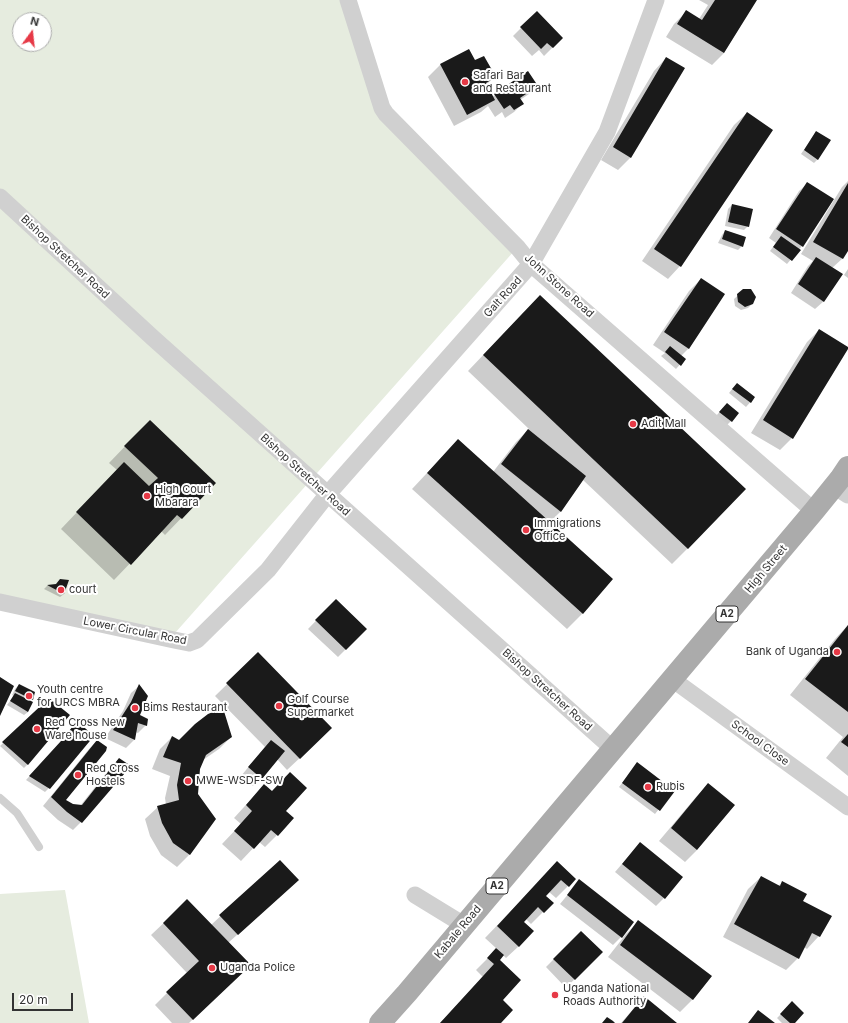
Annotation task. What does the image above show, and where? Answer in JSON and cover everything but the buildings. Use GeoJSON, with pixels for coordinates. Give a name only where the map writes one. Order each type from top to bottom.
{"type":"FeatureCollection","features":[{"type":"Feature","properties":{"kind":"main road","name":"High Street"},"geometry":{"type":"LineString","coordinates":[[613,749],[814,511],[844,481]]}},
{"type":"Feature","properties":{"kind":"main road","name":"Kabale Road"},"geometry":{"type":"LineString","coordinates":[[380,1023],[613,749]]}},
{"type":"Feature","properties":{"kind":"street","name":"Galt Road"},"geometry":{"type":"LineString","coordinates":[[327,495],[532,264],[607,132],[656,0]]}},
{"type":"Feature","properties":{"kind":"street","name":"John Stone Road"},"geometry":{"type":"LineString","coordinates":[[350,1],[382,108],[386,114],[532,264],[814,511]]}},
{"type":"Feature","properties":{"kind":"street","name":"Bishop Stretcher Road"},"geometry":{"type":"LineString","coordinates":[[0,197],[327,495],[613,749]]}},
{"type":"Feature","properties":{"kind":"street","name":"Lower Circular Road"},"geometry":{"type":"LineString","coordinates":[[0,602],[123,630],[189,643],[196,640],[268,570],[327,495]]}},
{"type":"Feature","properties":{"kind":"street","name":"School Close"},"geometry":{"type":"LineString","coordinates":[[672,679],[848,807]]}},
{"type":"Feature","properties":{"kind":"street"},"geometry":{"type":"LineString","coordinates":[[415,895],[464,925]]}},
{"type":"Feature","properties":{"kind":"lane"},"geometry":{"type":"LineString","coordinates":[[0,798],[16,814],[39,848]]}},
{"type":"Feature","properties":{"kind":"shaded area"},"geometry":{"type":"Polygon","coordinates":[[[0,0],[340,0],[377,109],[515,250],[175,633],[0,607],[0,0]]]}},
{"type":"Feature","properties":{"kind":"shaded area"},"geometry":{"type":"Polygon","coordinates":[[[65,890],[89,1023],[0,1023],[0,894],[65,890]]]}},
{"type":"Feature","properties":{"kind":"place","name":"Safari Bar and Restaurant"},"geometry":{"type":"Point","coordinates":[465,82]}},
{"type":"Feature","properties":{"kind":"place","name":"Adit Mall"},"geometry":{"type":"Point","coordinates":[633,424]}},
{"type":"Feature","properties":{"kind":"place","name":"High Court Mbarara"},"geometry":{"type":"Point","coordinates":[147,496]}},
{"type":"Feature","properties":{"kind":"place","name":"Immigrations Office"},"geometry":{"type":"Point","coordinates":[526,530]}},
{"type":"Feature","properties":{"kind":"place","name":"court"},"geometry":{"type":"Point","coordinates":[61,590]}},
{"type":"Feature","properties":{"kind":"place","name":"Bank of Uganda"},"geometry":{"type":"Point","coordinates":[837,652]}},
{"type":"Feature","properties":{"kind":"place","name":"Youth centre for URCS MBRA"},"geometry":{"type":"Point","coordinates":[29,696]}},
{"type":"Feature","properties":{"kind":"place","name":"Golf Course Supermarket"},"geometry":{"type":"Point","coordinates":[279,706]}},
{"type":"Feature","properties":{"kind":"place","name":"Bims Restaurant"},"geometry":{"type":"Point","coordinates":[135,708]}},
{"type":"Feature","properties":{"kind":"place","name":"Red Cross New Ware house"},"geometry":{"type":"Point","coordinates":[37,729]}},
{"type":"Feature","properties":{"kind":"place","name":"Red Cross Hostels"},"geometry":{"type":"Point","coordinates":[78,775]}},
{"type":"Feature","properties":{"kind":"place","name":"MWE-WSDF-SW"},"geometry":{"type":"Point","coordinates":[188,781]}},
{"type":"Feature","properties":{"kind":"place","name":"Rubis"},"geometry":{"type":"Point","coordinates":[648,787]}},
{"type":"Feature","properties":{"kind":"place","name":"Uganda Police"},"geometry":{"type":"Point","coordinates":[212,968]}},
{"type":"Feature","properties":{"kind":"place","name":"Uganda National Roads Authority"},"geometry":{"type":"Point","coordinates":[555,995]}}]}
